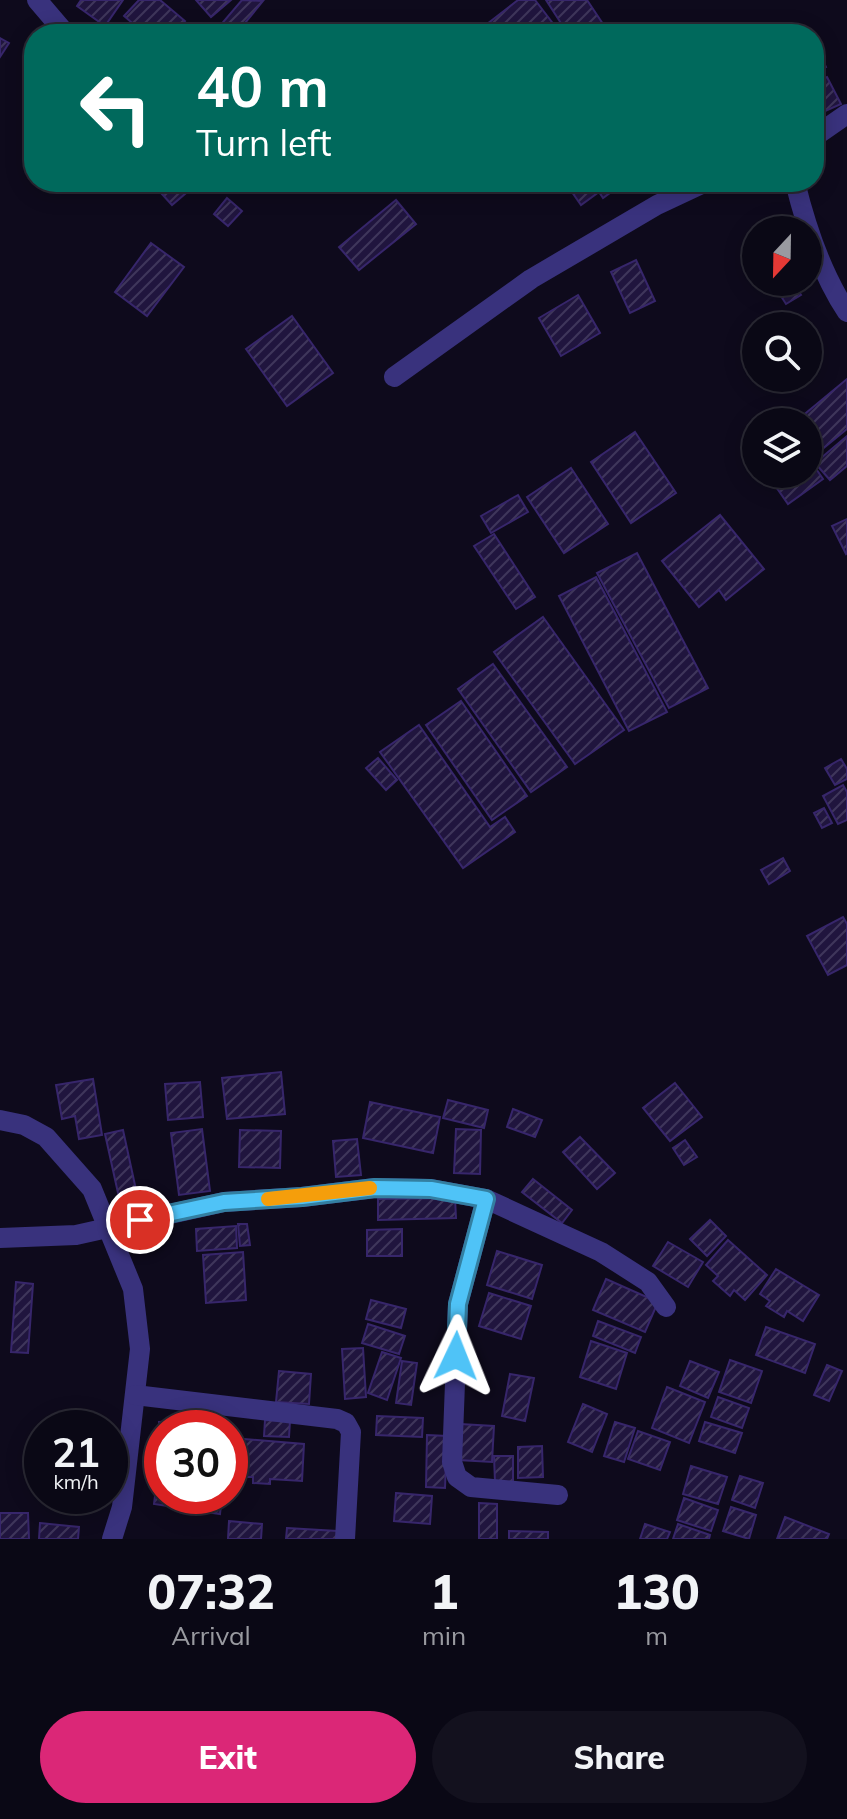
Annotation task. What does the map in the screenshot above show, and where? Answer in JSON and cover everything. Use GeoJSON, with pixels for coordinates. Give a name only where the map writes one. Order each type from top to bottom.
{"type":"FeatureCollection","features":[{"type":"Feature","properties":{"kind":"street"},"geometry":{"type":"LineString","coordinates":[[37,0],[57,24]]}},
{"type":"Feature","properties":{"kind":"street"},"geometry":{"type":"LineString","coordinates":[[824,130],[847,114]]}},
{"type":"Feature","properties":{"kind":"street"},"geometry":{"type":"LineString","coordinates":[[394,377],[531,279],[685,192]]}},
{"type":"Feature","properties":{"kind":"street"},"geometry":{"type":"LineString","coordinates":[[798,192],[808,230],[835,294],[847,312]]}},
{"type":"Feature","properties":{"kind":"street"},"geometry":{"type":"LineString","coordinates":[[0,1120],[24,1125],[46,1137],[92,1189],[133,1289],[140,1349],[122,1507],[112,1539]]}},
{"type":"Feature","properties":{"kind":"street"},"geometry":{"type":"LineString","coordinates":[[0,1238],[76,1235],[224,1202],[375,1188],[431,1189],[486,1199],[601,1252],[648,1282],[666,1307]]}},
{"type":"Feature","properties":{"kind":"street"},"geometry":{"type":"LineString","coordinates":[[486,1199],[458,1304],[452,1462],[457,1477],[471,1487],[558,1495]]}},
{"type":"Feature","properties":{"kind":"street"},"geometry":{"type":"LineString","coordinates":[[135,1395],[337,1419],[346,1423],[351,1432],[345,1539]]}},
{"type":"Feature","properties":{"kind":"building"},"geometry":{"type":"Polygon","coordinates":[[[81,0],[123,0],[106,24],[77,6],[81,0]]]}},
{"type":"Feature","properties":{"kind":"building"},"geometry":{"type":"Polygon","coordinates":[[[139,0],[160,0],[185,21],[182,24],[133,24],[124,16],[139,0]]]}},
{"type":"Feature","properties":{"kind":"building"},"geometry":{"type":"Polygon","coordinates":[[[196,0],[231,0],[211,17],[196,0]]]}},
{"type":"Feature","properties":{"kind":"building"},"geometry":{"type":"Polygon","coordinates":[[[242,0],[263,1],[244,24],[221,24],[242,0]]]}},
{"type":"Feature","properties":{"kind":"building"},"geometry":{"type":"Polygon","coordinates":[[[518,0],[535,0],[553,24],[487,24],[518,0]]]}},
{"type":"Feature","properties":{"kind":"building"},"geometry":{"type":"Polygon","coordinates":[[[546,0],[587,0],[603,24],[562,24],[546,0]]]}},
{"type":"Feature","properties":{"kind":"building"},"geometry":{"type":"Polygon","coordinates":[[[0,38],[9,43],[0,57],[0,38]]]}},
{"type":"Feature","properties":{"kind":"building"},"geometry":{"type":"Polygon","coordinates":[[[827,77],[841,104],[824,112],[824,78],[827,77]]]}},
{"type":"Feature","properties":{"kind":"building"},"geometry":{"type":"Polygon","coordinates":[[[160,192],[187,192],[172,205],[160,192]]]}},
{"type":"Feature","properties":{"kind":"building"},"geometry":{"type":"Polygon","coordinates":[[[572,192],[599,192],[581,205],[572,192]]]}},
{"type":"Feature","properties":{"kind":"building"},"geometry":{"type":"Polygon","coordinates":[[[227,198],[242,211],[228,226],[214,214],[227,198]]]}},
{"type":"Feature","properties":{"kind":"building"},"geometry":{"type":"Polygon","coordinates":[[[396,200],[416,224],[359,270],[339,247],[396,200]]]}},
{"type":"Feature","properties":{"kind":"building"},"geometry":{"type":"Polygon","coordinates":[[[151,243],[184,267],[147,316],[115,292],[151,243]]]}},
{"type":"Feature","properties":{"kind":"building"},"geometry":{"type":"Polygon","coordinates":[[[636,260],[655,301],[630,313],[611,272],[636,260]]]}},
{"type":"Feature","properties":{"kind":"building"},"geometry":{"type":"Polygon","coordinates":[[[578,295],[600,333],[561,356],[539,318],[578,295]]]}},
{"type":"Feature","properties":{"kind":"building"},"geometry":{"type":"Polygon","coordinates":[[[781,296],[799,296],[786,304],[781,296]]]}},
{"type":"Feature","properties":{"kind":"building"},"geometry":{"type":"Polygon","coordinates":[[[292,316],[333,373],[287,406],[246,349],[292,316]]]}},
{"type":"Feature","properties":{"kind":"building"},"geometry":{"type":"Polygon","coordinates":[[[847,379],[847,429],[822,449],[822,408],[812,408],[847,379]]]}},
{"type":"Feature","properties":{"kind":"building"},"geometry":{"type":"Polygon","coordinates":[[[635,432],[676,493],[631,523],[591,462],[635,432]]]}},
{"type":"Feature","properties":{"kind":"building"},"geometry":{"type":"Polygon","coordinates":[[[847,436],[847,466],[830,480],[822,471],[822,457],[847,436]]]}},
{"type":"Feature","properties":{"kind":"building"},"geometry":{"type":"Polygon","coordinates":[[[571,468],[608,524],[564,553],[527,497],[571,468]]]}},
{"type":"Feature","properties":{"kind":"building"},"geometry":{"type":"Polygon","coordinates":[[[777,488],[810,488],[788,504],[777,488]]]}},
{"type":"Feature","properties":{"kind":"building"},"geometry":{"type":"Polygon","coordinates":[[[518,495],[528,512],[491,533],[481,516],[518,495]]]}},
{"type":"Feature","properties":{"kind":"building"},"geometry":{"type":"Polygon","coordinates":[[[720,515],[764,569],[726,600],[719,590],[699,607],[662,561],[720,515]]]}},
{"type":"Feature","properties":{"kind":"building"},"geometry":{"type":"Polygon","coordinates":[[[847,519],[847,553],[846,554],[832,526],[847,519]]]}},
{"type":"Feature","properties":{"kind":"building"},"geometry":{"type":"Polygon","coordinates":[[[494,534],[535,597],[516,609],[474,546],[494,534]]]}},
{"type":"Feature","properties":{"kind":"building"},"geometry":{"type":"Polygon","coordinates":[[[637,553],[708,688],[669,708],[597,573],[637,553]]]}},
{"type":"Feature","properties":{"kind":"building"},"geometry":{"type":"Polygon","coordinates":[[[596,577],[667,712],[629,731],[559,596],[596,577]]]}},
{"type":"Feature","properties":{"kind":"building"},"geometry":{"type":"Polygon","coordinates":[[[543,617],[624,730],[575,764],[494,652],[543,617]]]}},
{"type":"Feature","properties":{"kind":"building"},"geometry":{"type":"Polygon","coordinates":[[[493,664],[567,767],[531,792],[458,689],[493,664]]]}},
{"type":"Feature","properties":{"kind":"building"},"geometry":{"type":"Polygon","coordinates":[[[461,701],[527,796],[492,820],[426,725],[461,701]]]}},
{"type":"Feature","properties":{"kind":"building"},"geometry":{"type":"Polygon","coordinates":[[[419,725],[490,827],[505,817],[515,832],[463,868],[380,752],[419,725]]]}},
{"type":"Feature","properties":{"kind":"building"},"geometry":{"type":"Polygon","coordinates":[[[378,758],[397,780],[386,790],[366,768],[378,758]]]}},
{"type":"Feature","properties":{"kind":"building"},"geometry":{"type":"Polygon","coordinates":[[[841,759],[847,769],[847,779],[835,785],[825,768],[841,759]]]}},
{"type":"Feature","properties":{"kind":"building"},"geometry":{"type":"Polygon","coordinates":[[[843,785],[847,792],[847,820],[838,824],[823,796],[843,785]]]}},
{"type":"Feature","properties":{"kind":"building"},"geometry":{"type":"Polygon","coordinates":[[[824,808],[832,823],[822,828],[814,813],[824,808]]]}},
{"type":"Feature","properties":{"kind":"building"},"geometry":{"type":"Polygon","coordinates":[[[783,858],[790,871],[769,884],[761,870],[783,858]]]}},
{"type":"Feature","properties":{"kind":"building"},"geometry":{"type":"Polygon","coordinates":[[[843,917],[847,924],[847,965],[828,975],[807,936],[843,917]]]}},
{"type":"Feature","properties":{"kind":"building"},"geometry":{"type":"Polygon","coordinates":[[[281,1072],[285,1114],[227,1119],[222,1078],[281,1072]]]}},
{"type":"Feature","properties":{"kind":"building"},"geometry":{"type":"Polygon","coordinates":[[[93,1079],[102,1135],[79,1139],[75,1116],[62,1119],[56,1085],[93,1079]]]}},
{"type":"Feature","properties":{"kind":"building"},"geometry":{"type":"Polygon","coordinates":[[[200,1082],[203,1117],[168,1120],[165,1084],[200,1082]]]}},
{"type":"Feature","properties":{"kind":"building"},"geometry":{"type":"Polygon","coordinates":[[[675,1083],[702,1117],[670,1141],[643,1108],[675,1083]]]}},
{"type":"Feature","properties":{"kind":"building"},"geometry":{"type":"Polygon","coordinates":[[[448,1100],[488,1110],[484,1128],[443,1118],[448,1100]]]}},
{"type":"Feature","properties":{"kind":"building"},"geometry":{"type":"Polygon","coordinates":[[[370,1102],[440,1117],[433,1153],[363,1138],[370,1102]]]}},
{"type":"Feature","properties":{"kind":"building"},"geometry":{"type":"Polygon","coordinates":[[[513,1109],[542,1120],[535,1137],[507,1127],[513,1109]]]}},
{"type":"Feature","properties":{"kind":"building"},"geometry":{"type":"Polygon","coordinates":[[[202,1129],[210,1191],[179,1195],[171,1133],[202,1129]]]}},
{"type":"Feature","properties":{"kind":"building"},"geometry":{"type":"Polygon","coordinates":[[[456,1129],[481,1130],[480,1174],[454,1173],[456,1129]]]}},
{"type":"Feature","properties":{"kind":"building"},"geometry":{"type":"Polygon","coordinates":[[[123,1130],[138,1199],[120,1202],[105,1134],[123,1130]]]}},
{"type":"Feature","properties":{"kind":"building"},"geometry":{"type":"Polygon","coordinates":[[[240,1130],[281,1131],[280,1168],[239,1167],[240,1130]]]}},
{"type":"Feature","properties":{"kind":"building"},"geometry":{"type":"Polygon","coordinates":[[[580,1137],[615,1173],[597,1189],[563,1152],[580,1137]]]}},
{"type":"Feature","properties":{"kind":"building"},"geometry":{"type":"Polygon","coordinates":[[[357,1139],[361,1175],[336,1177],[333,1141],[357,1139]]]}},
{"type":"Feature","properties":{"kind":"building"},"geometry":{"type":"Polygon","coordinates":[[[685,1140],[697,1157],[684,1165],[673,1148],[685,1140]]]}},
{"type":"Feature","properties":{"kind":"building"},"geometry":{"type":"Polygon","coordinates":[[[533,1179],[572,1210],[562,1223],[522,1192],[533,1179]]]}},
{"type":"Feature","properties":{"kind":"building"},"geometry":{"type":"Polygon","coordinates":[[[455,1198],[456,1218],[378,1220],[378,1199],[455,1198]]]}},
{"type":"Feature","properties":{"kind":"building"},"geometry":{"type":"Polygon","coordinates":[[[710,1220],[726,1236],[707,1256],[690,1239],[710,1220]]]}},
{"type":"Feature","properties":{"kind":"building"},"geometry":{"type":"Polygon","coordinates":[[[238,1224],[247,1224],[250,1245],[240,1246],[238,1224]]]}},
{"type":"Feature","properties":{"kind":"building"},"geometry":{"type":"Polygon","coordinates":[[[236,1226],[237,1248],[197,1251],[196,1229],[236,1226]]]}},
{"type":"Feature","properties":{"kind":"building"},"geometry":{"type":"Polygon","coordinates":[[[402,1229],[402,1256],[367,1256],[367,1230],[402,1229]]]}},
{"type":"Feature","properties":{"kind":"building"},"geometry":{"type":"Polygon","coordinates":[[[728,1240],[767,1275],[745,1300],[734,1290],[730,1296],[713,1281],[718,1276],[706,1265],[728,1240]]]}},
{"type":"Feature","properties":{"kind":"building"},"geometry":{"type":"Polygon","coordinates":[[[668,1242],[703,1262],[688,1287],[653,1266],[668,1242]]]}},
{"type":"Feature","properties":{"kind":"building"},"geometry":{"type":"Polygon","coordinates":[[[497,1251],[542,1265],[532,1299],[487,1285],[497,1251]]]}},
{"type":"Feature","properties":{"kind":"building"},"geometry":{"type":"Polygon","coordinates":[[[243,1252],[246,1300],[206,1303],[203,1255],[243,1252]]]}},
{"type":"Feature","properties":{"kind":"building"},"geometry":{"type":"Polygon","coordinates":[[[776,1269],[819,1295],[803,1321],[787,1311],[784,1317],[766,1306],[770,1301],[760,1294],[776,1269]]]}},
{"type":"Feature","properties":{"kind":"building"},"geometry":{"type":"Polygon","coordinates":[[[606,1279],[658,1302],[645,1332],[593,1310],[606,1279]]]}},
{"type":"Feature","properties":{"kind":"building"},"geometry":{"type":"Polygon","coordinates":[[[16,1282],[33,1284],[28,1353],[11,1352],[16,1282]]]}},
{"type":"Feature","properties":{"kind":"building"},"geometry":{"type":"Polygon","coordinates":[[[489,1293],[531,1306],[521,1339],[479,1326],[489,1293]]]}},
{"type":"Feature","properties":{"kind":"building"},"geometry":{"type":"Polygon","coordinates":[[[371,1300],[406,1309],[401,1328],[366,1319],[371,1300]]]}},
{"type":"Feature","properties":{"kind":"building"},"geometry":{"type":"Polygon","coordinates":[[[598,1321],[641,1337],[635,1353],[593,1336],[598,1321]]]}},
{"type":"Feature","properties":{"kind":"building"},"geometry":{"type":"Polygon","coordinates":[[[368,1324],[405,1336],[399,1354],[362,1343],[368,1324]]]}},
{"type":"Feature","properties":{"kind":"building"},"geometry":{"type":"Polygon","coordinates":[[[766,1327],[815,1344],[805,1373],[756,1355],[766,1327]]]}},
{"type":"Feature","properties":{"kind":"building"},"geometry":{"type":"Polygon","coordinates":[[[591,1341],[627,1353],[616,1389],[580,1377],[591,1341]]]}},
{"type":"Feature","properties":{"kind":"building"},"geometry":{"type":"Polygon","coordinates":[[[363,1348],[366,1397],[345,1399],[342,1349],[363,1348]]]}},
{"type":"Feature","properties":{"kind":"building"},"geometry":{"type":"Polygon","coordinates":[[[382,1352],[401,1358],[387,1400],[368,1393],[382,1352]]]}},
{"type":"Feature","properties":{"kind":"building"},"geometry":{"type":"Polygon","coordinates":[[[730,1360],[762,1371],[751,1403],[719,1392],[730,1360]]]}},
{"type":"Feature","properties":{"kind":"building"},"geometry":{"type":"Polygon","coordinates":[[[402,1361],[417,1363],[411,1405],[396,1403],[402,1361]]]}},
{"type":"Feature","properties":{"kind":"building"},"geometry":{"type":"Polygon","coordinates":[[[690,1361],[719,1372],[708,1398],[680,1386],[690,1361]]]}},
{"type":"Feature","properties":{"kind":"building"},"geometry":{"type":"Polygon","coordinates":[[[827,1365],[842,1371],[829,1401],[814,1395],[827,1365]]]}},
{"type":"Feature","properties":{"kind":"building"},"geometry":{"type":"Polygon","coordinates":[[[279,1371],[311,1374],[309,1404],[276,1402],[279,1371]]]}},
{"type":"Feature","properties":{"kind":"building"},"geometry":{"type":"Polygon","coordinates":[[[510,1374],[534,1378],[525,1421],[502,1416],[510,1374]]]}},
{"type":"Feature","properties":{"kind":"building"},"geometry":{"type":"Polygon","coordinates":[[[667,1387],[705,1402],[689,1443],[652,1428],[667,1387]]]}},
{"type":"Feature","properties":{"kind":"building"},"geometry":{"type":"Polygon","coordinates":[[[718,1397],[749,1408],[742,1428],[711,1417],[718,1397]]]}},
{"type":"Feature","properties":{"kind":"building"},"geometry":{"type":"Polygon","coordinates":[[[583,1404],[607,1414],[592,1452],[568,1442],[583,1404]]]}},
{"type":"Feature","properties":{"kind":"building"},"geometry":{"type":"Polygon","coordinates":[[[377,1416],[423,1418],[422,1437],[376,1435],[377,1416]]]}},
{"type":"Feature","properties":{"kind":"building"},"geometry":{"type":"Polygon","coordinates":[[[265,1420],[290,1421],[289,1437],[264,1436],[265,1420]]]}},
{"type":"Feature","properties":{"kind":"building"},"geometry":{"type":"Polygon","coordinates":[[[615,1422],[635,1428],[624,1462],[604,1456],[615,1422]]]}},
{"type":"Feature","properties":{"kind":"building"},"geometry":{"type":"Polygon","coordinates":[[[705,1422],[742,1433],[735,1453],[699,1441],[705,1422]]]}},
{"type":"Feature","properties":{"kind":"building"},"geometry":{"type":"Polygon","coordinates":[[[460,1424],[494,1426],[492,1462],[458,1460],[460,1424]]]}},
{"type":"Feature","properties":{"kind":"building"},"geometry":{"type":"Polygon","coordinates":[[[638,1431],[670,1442],[660,1470],[628,1459],[638,1431]]]}},
{"type":"Feature","properties":{"kind":"building"},"geometry":{"type":"Polygon","coordinates":[[[427,1435],[447,1436],[445,1488],[426,1487],[427,1435]]]}},
{"type":"Feature","properties":{"kind":"building"},"geometry":{"type":"Polygon","coordinates":[[[248,1439],[304,1444],[302,1481],[270,1479],[270,1484],[253,1483],[253,1477],[248,1477],[248,1439]]]}},
{"type":"Feature","properties":{"kind":"building"},"geometry":{"type":"Polygon","coordinates":[[[542,1446],[543,1477],[518,1478],[518,1447],[542,1446]]]}},
{"type":"Feature","properties":{"kind":"building"},"geometry":{"type":"Polygon","coordinates":[[[494,1456],[513,1456],[513,1482],[495,1482],[494,1456]]]}},
{"type":"Feature","properties":{"kind":"building"},"geometry":{"type":"Polygon","coordinates":[[[691,1466],[727,1477],[718,1504],[683,1494],[691,1466]]]}},
{"type":"Feature","properties":{"kind":"building"},"geometry":{"type":"Polygon","coordinates":[[[740,1476],[763,1483],[755,1508],[732,1500],[740,1476]]]}},
{"type":"Feature","properties":{"kind":"building"},"geometry":{"type":"Polygon","coordinates":[[[396,1493],[432,1496],[430,1524],[394,1521],[396,1493]]]}},
{"type":"Feature","properties":{"kind":"building"},"geometry":{"type":"Polygon","coordinates":[[[684,1498],[718,1510],[711,1531],[677,1520],[684,1498]]]}},
{"type":"Feature","properties":{"kind":"building"},"geometry":{"type":"Polygon","coordinates":[[[479,1503],[497,1504],[497,1539],[479,1539],[479,1503]]]}},
{"type":"Feature","properties":{"kind":"building"},"geometry":{"type":"Polygon","coordinates":[[[731,1507],[756,1515],[749,1539],[723,1531],[731,1507]]]}},
{"type":"Feature","properties":{"kind":"building"},"geometry":{"type":"Polygon","coordinates":[[[0,1513],[28,1514],[29,1539],[0,1539],[0,1513]]]}},
{"type":"Feature","properties":{"kind":"building"},"geometry":{"type":"Polygon","coordinates":[[[785,1517],[829,1534],[827,1539],[777,1539],[785,1517]]]}},
{"type":"Feature","properties":{"kind":"building"},"geometry":{"type":"Polygon","coordinates":[[[229,1521],[262,1524],[261,1539],[228,1539],[229,1521]]]}},
{"type":"Feature","properties":{"kind":"building"},"geometry":{"type":"Polygon","coordinates":[[[40,1523],[79,1527],[78,1539],[39,1539],[40,1523]]]}},
{"type":"Feature","properties":{"kind":"building"},"geometry":{"type":"Polygon","coordinates":[[[645,1524],[670,1532],[667,1539],[640,1539],[645,1524]]]}},
{"type":"Feature","properties":{"kind":"building"},"geometry":{"type":"Polygon","coordinates":[[[678,1524],[710,1535],[709,1539],[673,1539],[678,1524]]]}},
{"type":"Feature","properties":{"kind":"building"},"geometry":{"type":"Polygon","coordinates":[[[287,1528],[337,1531],[337,1539],[286,1539],[287,1528]]]}},
{"type":"Feature","properties":{"kind":"building"},"geometry":{"type":"Polygon","coordinates":[[[509,1531],[548,1532],[548,1539],[509,1539],[509,1531]]]}},
{"type":"Feature","properties":{"kind":"slow traffic"},"geometry":{"type":"LineString","coordinates":[[268,1199],[370,1188]]}},
{"type":"Feature","properties":{"kind":"route"},"geometry":{"type":"LineString","coordinates":[[140,1220],[224,1202],[375,1188],[431,1189],[486,1199],[458,1304],[456,1356]]}}]}
